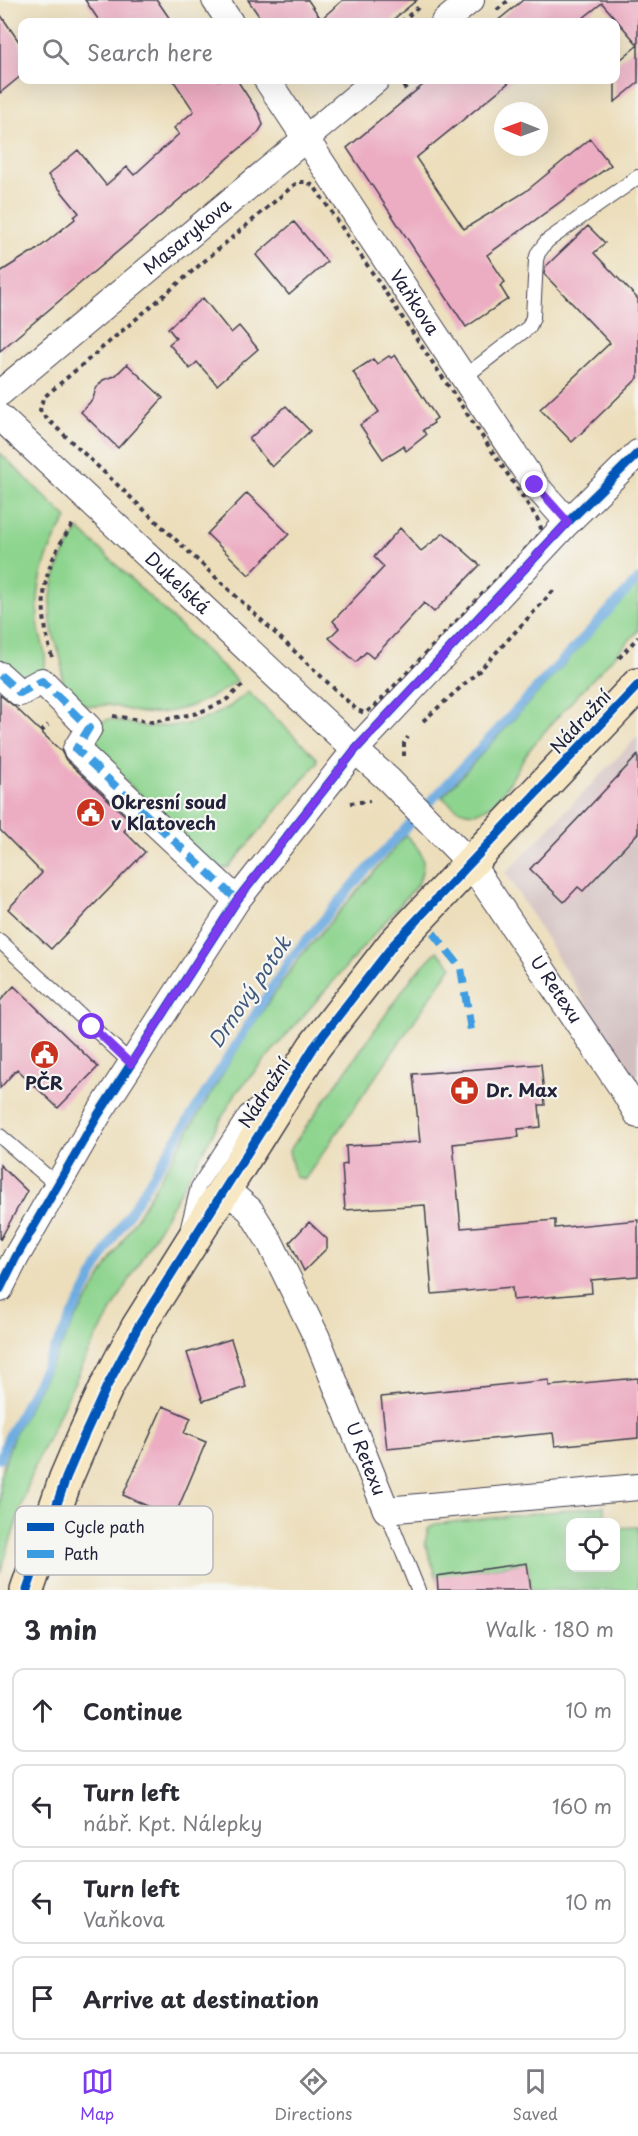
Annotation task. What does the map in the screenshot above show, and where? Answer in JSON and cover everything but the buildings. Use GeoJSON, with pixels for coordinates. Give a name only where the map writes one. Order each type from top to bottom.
{"type":"FeatureCollection","features":[{"type":"Feature","properties":{"kind":"street"},"geometry":{"type":"LineString","coordinates":[[215,0],[227,18]]}},
{"type":"Feature","properties":{"kind":"street"},"geometry":{"type":"LineString","coordinates":[[449,18],[471,0]]}},
{"type":"Feature","properties":{"kind":"street","name":"Vaňkova"},"geometry":{"type":"LineString","coordinates":[[270,84],[535,485],[568,522]]}},
{"type":"Feature","properties":{"kind":"street","name":"Masarykova"},"geometry":{"type":"LineString","coordinates":[[0,393],[371,84]]}},
{"type":"Feature","properties":{"kind":"street","name":"Dukelská"},"geometry":{"type":"LineString","coordinates":[[0,417],[355,750],[397,771]]}},
{"type":"Feature","properties":{"kind":"street"},"geometry":{"type":"LineString","coordinates":[[0,1289],[8,1249],[57,1185],[131,1064],[237,900],[355,750],[568,522],[638,453]]}},
{"type":"Feature","properties":{"kind":"street"},"geometry":{"type":"LineString","coordinates":[[0,675],[20,693],[42,681],[90,728],[76,749],[237,900]]}},
{"type":"Feature","properties":{"kind":"street","name":"Nádražní"},"geometry":{"type":"LineString","coordinates":[[56,1506],[66,1478],[106,1388],[138,1327],[314,1047],[394,944],[638,685]]}},
{"type":"Feature","properties":{"kind":"street","name":"U Retexu"},"geometry":{"type":"LineString","coordinates":[[397,771],[446,836],[471,864],[616,1078],[638,1115]]}},
{"type":"Feature","properties":{"kind":"street","name":"U Retexu"},"geometry":{"type":"LineString","coordinates":[[224,1188],[250,1210],[270,1242],[317,1338],[386,1510],[638,1487]]}},
{"type":"Feature","properties":{"kind":"street","name":"Nádražní"},"geometry":{"type":"LineString","coordinates":[[27,1590],[32,1575]]}},
{"type":"Feature","properties":{"kind":"lane"},"geometry":{"type":"LineString","coordinates":[[463,378],[529,327],[533,316],[536,260],[547,241],[638,177]]}},
{"type":"Feature","properties":{"kind":"lane"},"geometry":{"type":"LineString","coordinates":[[0,941],[131,1064]]}},
{"type":"Feature","properties":{"kind":"lane"},"geometry":{"type":"LineString","coordinates":[[181,1256],[198,1187],[246,1113],[296,1075]]}},
{"type":"Feature","properties":{"kind":"lane"},"geometry":{"type":"LineString","coordinates":[[0,1136],[57,1185]]}},
{"type":"Feature","properties":{"kind":"lane"},"geometry":{"type":"LineString","coordinates":[[386,1510],[418,1590]]}},
{"type":"Feature","properties":{"kind":"path"},"geometry":{"type":"LineString","coordinates":[[406,18],[427,0]]}},
{"type":"Feature","properties":{"kind":"path"},"geometry":{"type":"LineString","coordinates":[[397,94],[409,84]]}},
{"type":"Feature","properties":{"kind":"path"},"geometry":{"type":"LineString","coordinates":[[306,182],[314,186],[530,508],[541,528],[539,535],[377,704],[365,713],[357,710],[42,414],[40,405],[43,398],[294,185],[306,182]]}},
{"type":"Feature","properties":{"kind":"path"},"geometry":{"type":"LineString","coordinates":[[54,693],[56,671],[46,632],[47,570],[76,520]]}},
{"type":"Feature","properties":{"kind":"path"},"geometry":{"type":"LineString","coordinates":[[421,723],[479,671],[554,590]]}},
{"type":"Feature","properties":{"kind":"path"},"geometry":{"type":"LineString","coordinates":[[81,719],[100,713],[153,722],[173,719],[198,713],[225,701],[245,683],[254,691]]}},
{"type":"Feature","properties":{"kind":"path"},"geometry":{"type":"LineString","coordinates":[[397,771],[404,743],[412,730]]}},
{"type":"Feature","properties":{"kind":"shaded area"},"geometry":{"type":"Polygon","coordinates":[[[638,736],[638,1089],[506,873],[638,736]]]}},
{"type":"Feature","properties":{"kind":"green space"},"geometry":{"type":"Polygon","coordinates":[[[0,453],[67,518],[52,544],[39,586],[38,615],[45,655],[44,671],[25,677],[16,674],[0,661],[0,453]]]}},
{"type":"Feature","properties":{"kind":"green space"},"geometry":{"type":"Polygon","coordinates":[[[79,529],[237,681],[216,695],[169,712],[138,712],[107,705],[88,706],[75,698],[67,689],[62,678],[62,664],[52,629],[50,602],[55,576],[65,552],[79,529]]]}},
{"type":"Feature","properties":{"kind":"green space"},"geometry":{"type":"Polygon","coordinates":[[[638,584],[638,631],[530,749],[511,781],[494,803],[480,811],[468,812],[462,811],[442,797],[638,584]]]}},
{"type":"Feature","properties":{"kind":"green space"},"geometry":{"type":"Polygon","coordinates":[[[248,692],[317,758],[317,763],[229,867],[218,870],[105,761],[98,749],[96,729],[101,722],[109,719],[146,727],[184,725],[207,718],[229,707],[248,692]]]}},
{"type":"Feature","properties":{"kind":"green space"},"geometry":{"type":"Polygon","coordinates":[[[406,835],[422,857],[423,868],[418,884],[236,1093],[90,1349],[33,1470],[22,1506],[15,1506],[15,1527],[0,1574],[0,1476],[14,1435],[75,1320],[246,1035],[299,958],[406,835]]]}},
{"type":"Feature","properties":{"kind":"green space"},"geometry":{"type":"Polygon","coordinates":[[[437,951],[452,966],[305,1179],[295,1177],[289,1151],[413,976],[437,951]]]}},
{"type":"Feature","properties":{"kind":"green space"},"geometry":{"type":"Polygon","coordinates":[[[604,1506],[606,1518],[566,1518],[566,1572],[620,1572],[620,1528],[638,1527],[638,1590],[531,1590],[527,1564],[522,1563],[470,1571],[472,1590],[441,1590],[425,1543],[428,1529],[435,1524],[604,1506]]]}},
{"type":"Feature","properties":{"kind":"waterway","name":"Drnový potok"},"geometry":{"type":"LineString","coordinates":[[0,1459],[8,1437],[111,1242],[290,959],[359,878],[638,579]]}},
{"type":"Feature","properties":{"kind":"marked path"},"geometry":{"type":"LineString","coordinates":[[0,675],[20,693],[42,681],[89,728],[76,749],[237,900]]}},
{"type":"Feature","properties":{"kind":"marked path"},"geometry":{"type":"LineString","coordinates":[[433,933],[461,968],[471,1030]]}},
{"type":"Feature","properties":{"kind":"cycle path"},"geometry":{"type":"LineString","coordinates":[[0,1289],[98,1115],[237,900],[355,750],[568,522],[638,453]]}},
{"type":"Feature","properties":{"kind":"cycle path"},"geometry":{"type":"LineString","coordinates":[[56,1506],[84,1436],[138,1327],[314,1047],[394,944],[638,685]]}},
{"type":"Feature","properties":{"kind":"cycle path"},"geometry":{"type":"LineString","coordinates":[[27,1590],[32,1575]]}},
{"type":"Feature","properties":{"kind":"place","name":"Okresní soud v Klatovech"},"geometry":{"type":"Point","coordinates":[90,813]}},
{"type":"Feature","properties":{"kind":"place","name":"PČR"},"geometry":{"type":"Point","coordinates":[44,1055]}},
{"type":"Feature","properties":{"kind":"place","name":"Dr. Max"},"geometry":{"type":"Point","coordinates":[465,1091]}},
{"type":"Feature","properties":{"kind":"route"},"geometry":{"type":"LineString","coordinates":[[92,1027],[131,1064],[187,974],[237,900],[355,750],[568,522],[535,485]]}}]}
